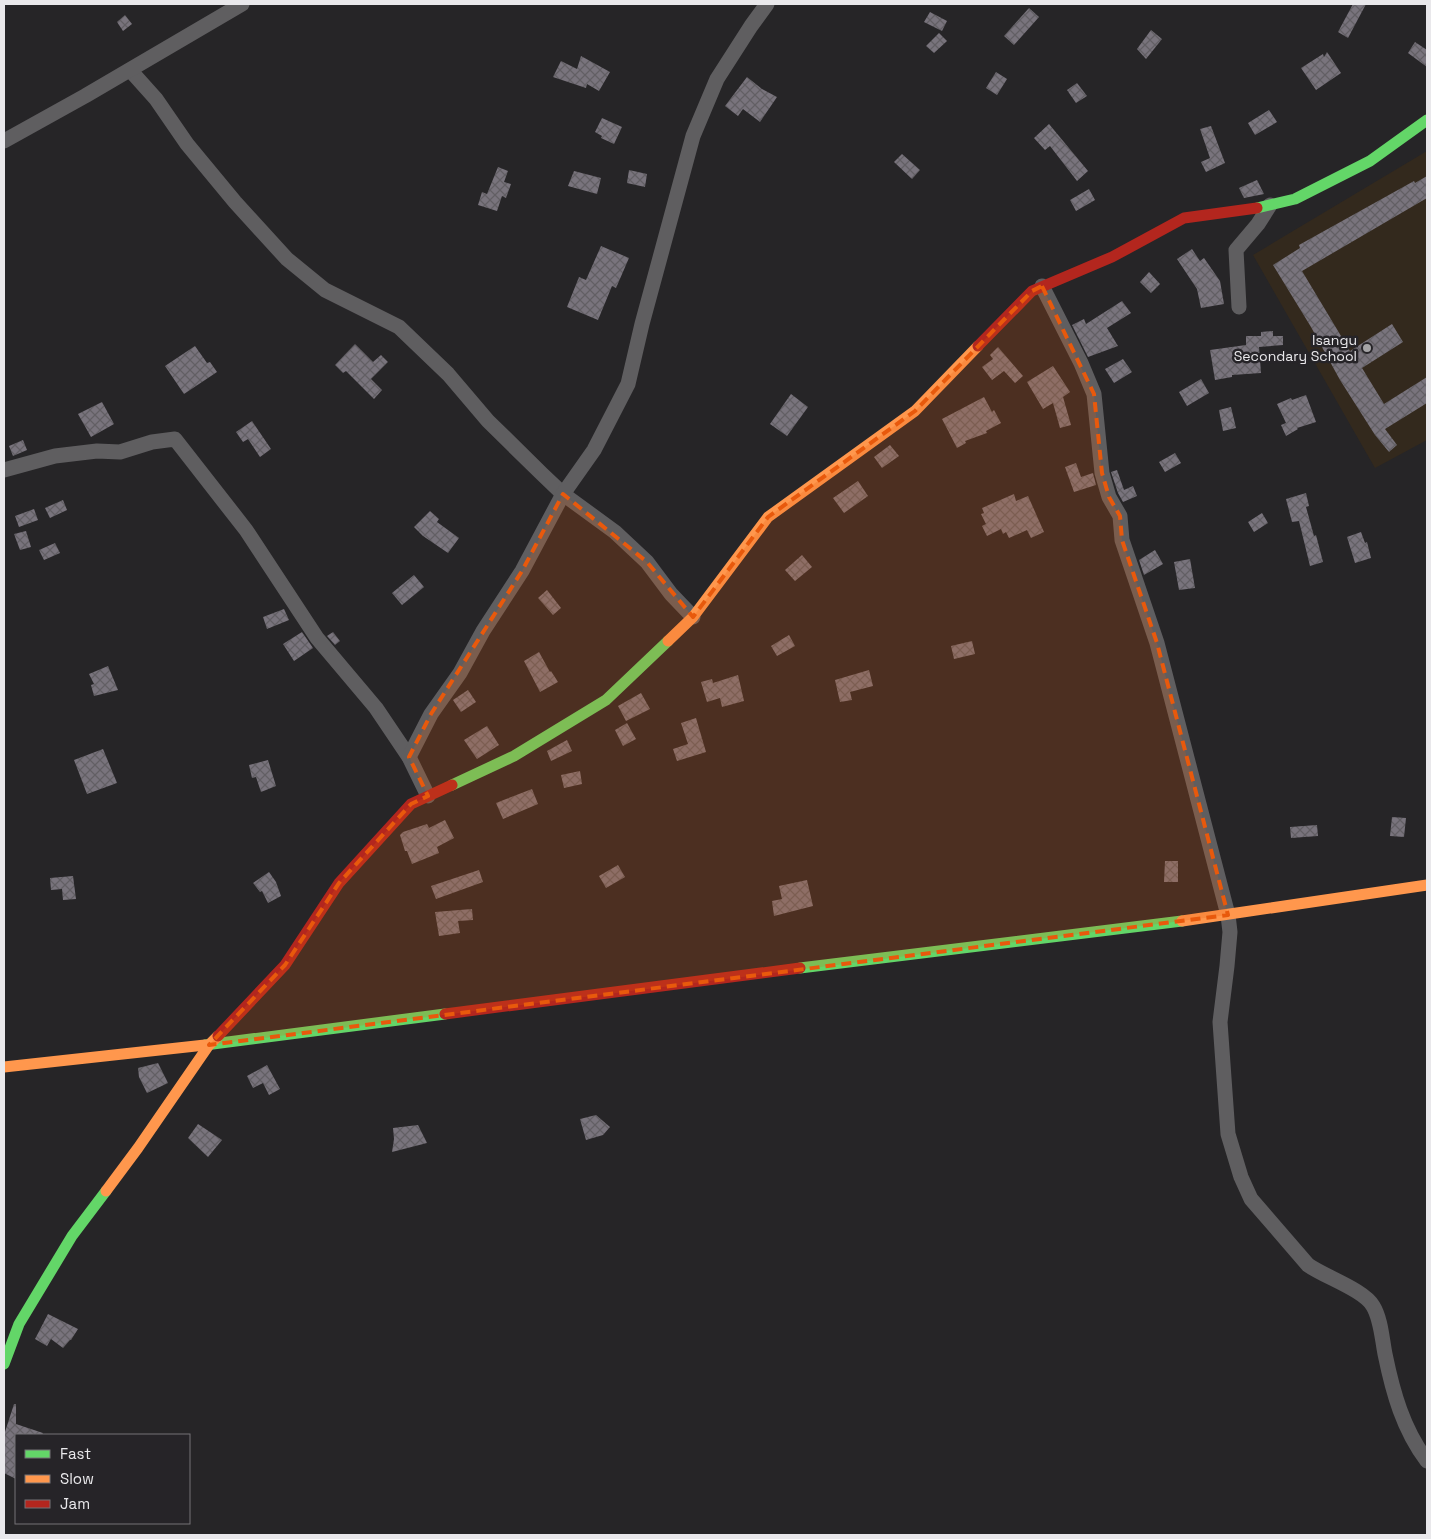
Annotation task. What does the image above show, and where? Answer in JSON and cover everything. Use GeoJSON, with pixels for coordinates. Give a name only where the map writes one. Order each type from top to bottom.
{"type":"FeatureCollection","features":[{"type":"Feature","properties":{"kind":"street"},"geometry":{"type":"LineString","coordinates":[[4,141],[242,4]]}},
{"type":"Feature","properties":{"kind":"street"},"geometry":{"type":"LineString","coordinates":[[409,757],[431,714],[460,673],[483,631],[522,571],[563,494],[594,450],[628,384],[642,324],[693,136],[717,79],[767,4]]}},
{"type":"Feature","properties":{"kind":"street"},"geometry":{"type":"LineString","coordinates":[[130,70],[156,99],[187,144],[235,202],[287,259],[325,290],[399,327],[448,374],[488,421],[563,494],[615,532],[647,562],[671,594],[693,617]]}},
{"type":"Feature","properties":{"kind":"street"},"geometry":{"type":"LineString","coordinates":[[4,1364],[19,1324],[72,1236],[138,1148],[209,1045],[284,965],[339,883],[411,804],[514,756],[606,700],[693,617],[768,517],[915,411],[1032,291],[1112,257],[1184,218],[1251,210],[1295,199],[1370,161],[1427,120]]}},
{"type":"Feature","properties":{"kind":"street"},"geometry":{"type":"LineString","coordinates":[[1239,307],[1236,250],[1258,224],[1270,205]]}},
{"type":"Feature","properties":{"kind":"street"},"geometry":{"type":"LineString","coordinates":[[1042,286],[1081,363],[1094,394],[1102,473],[1109,497],[1120,516],[1122,540],[1158,643],[1228,915],[1230,932],[1220,1022],[1228,1134],[1240,1177],[1251,1199],[1308,1265],[1317,1272],[1364,1296],[1373,1306],[1378,1320],[1389,1375],[1401,1416],[1417,1447],[1427,1461]]}},
{"type":"Feature","properties":{"kind":"street"},"geometry":{"type":"LineString","coordinates":[[4,470],[55,456],[97,451],[120,452],[152,442],[175,439],[246,530],[316,638],[376,708],[409,757],[428,796]]}},
{"type":"Feature","properties":{"kind":"street"},"geometry":{"type":"LineString","coordinates":[[4,1067],[209,1045],[840,963],[1136,928],[1427,886]]}},
{"type":"Feature","properties":{"kind":"highlighted area"},"geometry":{"type":"Polygon","coordinates":[[[1042,286],[1094,394],[1102,473],[1109,497],[1120,516],[1122,540],[1157,643],[1228,915],[209,1045],[285,965],[339,883],[411,804],[428,796],[409,757],[431,714],[522,571],[563,494],[647,562],[693,617],[768,517],[915,411],[1032,291],[1042,286]]]}},
{"type":"Feature","properties":{"kind":"shaded area","name":"Isangu Secondary School"},"geometry":{"type":"Polygon","coordinates":[[[1427,151],[1427,440],[1375,468],[1253,255],[1427,151]]]}},
{"type":"Feature","properties":{"kind":"building"},"geometry":{"type":"Polygon","coordinates":[[[1353,4],[1366,4],[1348,38],[1338,32],[1353,4]]]}},
{"type":"Feature","properties":{"kind":"building"},"geometry":{"type":"Polygon","coordinates":[[[1029,8],[1039,17],[1014,45],[1004,36],[1029,8]]]}},
{"type":"Feature","properties":{"kind":"building"},"geometry":{"type":"Polygon","coordinates":[[[930,12],[947,21],[942,31],[924,22],[930,12]]]}},
{"type":"Feature","properties":{"kind":"building"},"geometry":{"type":"Polygon","coordinates":[[[125,15],[132,24],[123,31],[117,22],[125,15]]]}},
{"type":"Feature","properties":{"kind":"building"},"geometry":{"type":"Polygon","coordinates":[[[1151,30],[1162,39],[1146,59],[1137,49],[1151,30]]]}},
{"type":"Feature","properties":{"kind":"building"},"geometry":{"type":"Polygon","coordinates":[[[939,33],[947,41],[934,53],[926,46],[939,33]]]}},
{"type":"Feature","properties":{"kind":"building"},"geometry":{"type":"Polygon","coordinates":[[[1415,42],[1427,50],[1427,67],[1408,53],[1415,42]]]}},
{"type":"Feature","properties":{"kind":"building"},"geometry":{"type":"Polygon","coordinates":[[[1327,52],[1341,73],[1316,90],[1301,68],[1323,54],[1324,57],[1327,52]]]}},
{"type":"Feature","properties":{"kind":"building"},"geometry":{"type":"Polygon","coordinates":[[[581,56],[610,72],[599,91],[587,84],[586,88],[553,77],[561,61],[577,69],[581,56]]]}},
{"type":"Feature","properties":{"kind":"building"},"geometry":{"type":"Polygon","coordinates":[[[996,72],[1007,79],[997,95],[986,88],[996,72]]]}},
{"type":"Feature","properties":{"kind":"building"},"geometry":{"type":"Polygon","coordinates":[[[747,77],[762,89],[777,97],[760,122],[743,109],[738,116],[725,106],[747,77]]]}},
{"type":"Feature","properties":{"kind":"building"},"geometry":{"type":"Polygon","coordinates":[[[1077,83],[1087,96],[1076,103],[1067,90],[1077,83]]]}},
{"type":"Feature","properties":{"kind":"building"},"geometry":{"type":"Polygon","coordinates":[[[1269,110],[1277,122],[1255,135],[1248,123],[1269,110]]]}},
{"type":"Feature","properties":{"kind":"building"},"geometry":{"type":"Polygon","coordinates":[[[602,118],[622,127],[614,144],[601,138],[602,136],[595,132],[602,118]]]}},
{"type":"Feature","properties":{"kind":"building"},"geometry":{"type":"Polygon","coordinates":[[[1049,124],[1088,171],[1077,181],[1050,146],[1045,150],[1034,138],[1049,124]]]}},
{"type":"Feature","properties":{"kind":"building"},"geometry":{"type":"Polygon","coordinates":[[[1211,126],[1225,163],[1206,172],[1201,162],[1210,158],[1200,129],[1211,126]]]}},
{"type":"Feature","properties":{"kind":"building"},"geometry":{"type":"Polygon","coordinates":[[[902,154],[920,170],[912,179],[894,162],[902,154]]]}},
{"type":"Feature","properties":{"kind":"building"},"geometry":{"type":"Polygon","coordinates":[[[498,167],[508,171],[504,182],[511,184],[506,198],[502,196],[497,211],[478,205],[482,192],[487,194],[498,167]]]}},
{"type":"Feature","properties":{"kind":"building"},"geometry":{"type":"Polygon","coordinates":[[[629,170],[647,174],[645,187],[627,183],[629,170]]]}},
{"type":"Feature","properties":{"kind":"building"},"geometry":{"type":"Polygon","coordinates":[[[574,171],[601,178],[597,194],[568,186],[574,171]]]}},
{"type":"Feature","properties":{"kind":"building"},"geometry":{"type":"Polygon","coordinates":[[[1427,176],[1427,198],[1302,271],[1350,351],[1392,324],[1403,342],[1362,368],[1384,404],[1427,377],[1427,403],[1385,429],[1397,445],[1389,452],[1375,435],[1340,380],[1311,327],[1273,265],[1300,248],[1299,245],[1414,181],[1415,183],[1427,176]]]}},
{"type":"Feature","properties":{"kind":"building"},"geometry":{"type":"Polygon","coordinates":[[[1257,180],[1264,194],[1244,198],[1239,188],[1257,180]]]}},
{"type":"Feature","properties":{"kind":"building"},"geometry":{"type":"Polygon","coordinates":[[[1089,189],[1095,200],[1076,211],[1070,200],[1089,189]]]}},
{"type":"Feature","properties":{"kind":"building"},"geometry":{"type":"Polygon","coordinates":[[[601,246],[629,258],[616,288],[612,286],[598,320],[567,307],[579,277],[586,280],[601,246]]]}},
{"type":"Feature","properties":{"kind":"building"},"geometry":{"type":"Polygon","coordinates":[[[1192,249],[1200,261],[1204,258],[1220,281],[1224,304],[1201,308],[1197,289],[1177,259],[1192,249]]]}},
{"type":"Feature","properties":{"kind":"building"},"geometry":{"type":"Polygon","coordinates":[[[1149,272],[1160,284],[1151,293],[1140,282],[1149,272]]]}},
{"type":"Feature","properties":{"kind":"building"},"geometry":{"type":"Polygon","coordinates":[[[1122,301],[1131,313],[1107,328],[1118,346],[1088,357],[1072,325],[1084,319],[1086,324],[1122,301]]]}},
{"type":"Feature","properties":{"kind":"building"},"geometry":{"type":"Polygon","coordinates":[[[1273,331],[1273,336],[1283,336],[1283,345],[1259,347],[1261,373],[1232,375],[1232,377],[1215,380],[1210,350],[1246,345],[1246,336],[1261,336],[1261,332],[1273,331]]]}},
{"type":"Feature","properties":{"kind":"building"},"geometry":{"type":"Polygon","coordinates":[[[355,344],[373,362],[381,355],[388,362],[371,379],[382,390],[374,399],[346,371],[343,373],[335,365],[355,344]]]}},
{"type":"Feature","properties":{"kind":"building"},"geometry":{"type":"Polygon","coordinates":[[[195,346],[207,363],[210,362],[217,372],[184,394],[165,366],[195,346]]]}},
{"type":"Feature","properties":{"kind":"building"},"geometry":{"type":"Polygon","coordinates":[[[998,347],[1023,376],[1015,383],[1004,371],[992,380],[982,367],[993,359],[990,355],[998,347]]]}},
{"type":"Feature","properties":{"kind":"building"},"geometry":{"type":"Polygon","coordinates":[[[1123,359],[1132,372],[1114,383],[1105,369],[1123,359]]]}},
{"type":"Feature","properties":{"kind":"building"},"geometry":{"type":"Polygon","coordinates":[[[1053,366],[1070,392],[1063,397],[1071,425],[1060,428],[1053,403],[1043,409],[1027,382],[1053,366]]]}},
{"type":"Feature","properties":{"kind":"building"},"geometry":{"type":"Polygon","coordinates":[[[1201,379],[1209,393],[1187,406],[1179,392],[1201,379]]]}},
{"type":"Feature","properties":{"kind":"building"},"geometry":{"type":"Polygon","coordinates":[[[791,394],[808,407],[787,436],[770,424],[791,394]]]}},
{"type":"Feature","properties":{"kind":"building"},"geometry":{"type":"Polygon","coordinates":[[[1306,395],[1316,422],[1297,428],[1286,436],[1281,425],[1286,423],[1277,404],[1291,398],[1292,400],[1306,395]]]}},
{"type":"Feature","properties":{"kind":"building"},"geometry":{"type":"Polygon","coordinates":[[[984,397],[992,412],[994,410],[1001,423],[986,431],[987,433],[965,441],[966,443],[957,448],[942,419],[984,397]]]}},
{"type":"Feature","properties":{"kind":"building"},"geometry":{"type":"Polygon","coordinates":[[[102,402],[114,424],[91,437],[78,414],[102,402]]]}},
{"type":"Feature","properties":{"kind":"building"},"geometry":{"type":"Polygon","coordinates":[[[1231,407],[1236,428],[1223,431],[1219,410],[1231,407]]]}},
{"type":"Feature","properties":{"kind":"building"},"geometry":{"type":"Polygon","coordinates":[[[252,421],[271,449],[260,457],[248,439],[243,442],[236,432],[252,421]]]}},
{"type":"Feature","properties":{"kind":"building"},"geometry":{"type":"Polygon","coordinates":[[[23,440],[27,450],[13,456],[9,446],[23,440]]]}},
{"type":"Feature","properties":{"kind":"building"},"geometry":{"type":"Polygon","coordinates":[[[890,445],[899,456],[882,468],[874,457],[890,445]]]}},
{"type":"Feature","properties":{"kind":"building"},"geometry":{"type":"Polygon","coordinates":[[[1175,453],[1181,463],[1165,472],[1159,462],[1175,453]]]}},
{"type":"Feature","properties":{"kind":"building"},"geometry":{"type":"Polygon","coordinates":[[[1076,463],[1081,477],[1093,473],[1096,485],[1074,492],[1065,467],[1076,463]]]}},
{"type":"Feature","properties":{"kind":"building"},"geometry":{"type":"Polygon","coordinates":[[[1117,470],[1124,490],[1133,486],[1137,496],[1123,502],[1111,472],[1117,470]]]}},
{"type":"Feature","properties":{"kind":"building"},"geometry":{"type":"Polygon","coordinates":[[[858,481],[868,496],[844,513],[833,498],[858,481]]]}},
{"type":"Feature","properties":{"kind":"building"},"geometry":{"type":"Polygon","coordinates":[[[1306,493],[1309,506],[1306,507],[1323,562],[1310,566],[1299,521],[1292,522],[1286,499],[1306,493]]]}},
{"type":"Feature","properties":{"kind":"building"},"geometry":{"type":"Polygon","coordinates":[[[1014,494],[1016,501],[1028,496],[1044,532],[1031,538],[1027,530],[1009,538],[1006,532],[1003,534],[1001,529],[987,536],[982,526],[986,524],[981,514],[984,513],[982,508],[1014,494]]]}},
{"type":"Feature","properties":{"kind":"building"},"geometry":{"type":"Polygon","coordinates":[[[63,500],[67,510],[50,518],[45,508],[63,500]]]}},
{"type":"Feature","properties":{"kind":"building"},"geometry":{"type":"Polygon","coordinates":[[[34,509],[38,520],[19,527],[15,516],[34,509]]]}},
{"type":"Feature","properties":{"kind":"building"},"geometry":{"type":"Polygon","coordinates":[[[430,511],[439,519],[437,522],[459,538],[448,553],[423,536],[414,527],[430,511]]]}},
{"type":"Feature","properties":{"kind":"building"},"geometry":{"type":"Polygon","coordinates":[[[1262,513],[1268,523],[1254,532],[1248,522],[1262,513]]]}},
{"type":"Feature","properties":{"kind":"building"},"geometry":{"type":"Polygon","coordinates":[[[26,531],[31,547],[20,550],[14,534],[26,531]]]}},
{"type":"Feature","properties":{"kind":"building"},"geometry":{"type":"Polygon","coordinates":[[[1361,532],[1365,543],[1367,542],[1371,558],[1355,563],[1347,537],[1361,532]]]}},
{"type":"Feature","properties":{"kind":"building"},"geometry":{"type":"Polygon","coordinates":[[[55,543],[60,553],[44,560],[39,550],[55,543]]]}},
{"type":"Feature","properties":{"kind":"building"},"geometry":{"type":"Polygon","coordinates":[[[1155,550],[1163,564],[1144,575],[1139,560],[1155,550]]]}},
{"type":"Feature","properties":{"kind":"building"},"geometry":{"type":"Polygon","coordinates":[[[802,555],[812,567],[795,581],[785,570],[802,555]]]}},
{"type":"Feature","properties":{"kind":"building"},"geometry":{"type":"Polygon","coordinates":[[[1190,559],[1195,588],[1179,590],[1174,562],[1190,559]]]}},
{"type":"Feature","properties":{"kind":"building"},"geometry":{"type":"Polygon","coordinates":[[[414,575],[424,587],[402,605],[392,593],[414,575]]]}},
{"type":"Feature","properties":{"kind":"building"},"geometry":{"type":"Polygon","coordinates":[[[547,590],[561,608],[553,615],[538,598],[547,590]]]}},
{"type":"Feature","properties":{"kind":"building"},"geometry":{"type":"Polygon","coordinates":[[[284,609],[289,620],[267,629],[263,617],[284,609]]]}},
{"type":"Feature","properties":{"kind":"building"},"geometry":{"type":"Polygon","coordinates":[[[302,632],[313,648],[294,661],[283,644],[302,632]]]}},
{"type":"Feature","properties":{"kind":"building"},"geometry":{"type":"Polygon","coordinates":[[[333,632],[340,641],[335,645],[327,636],[333,632]]]}},
{"type":"Feature","properties":{"kind":"building"},"geometry":{"type":"Polygon","coordinates":[[[789,635],[795,646],[777,656],[771,646],[789,635]]]}},
{"type":"Feature","properties":{"kind":"building"},"geometry":{"type":"Polygon","coordinates":[[[972,641],[975,654],[954,659],[951,646],[972,641]]]}},
{"type":"Feature","properties":{"kind":"building"},"geometry":{"type":"Polygon","coordinates":[[[539,652],[558,682],[540,692],[524,661],[539,652]]]}},
{"type":"Feature","properties":{"kind":"building"},"geometry":{"type":"Polygon","coordinates":[[[108,666],[118,690],[94,696],[91,685],[94,684],[89,674],[108,666]]]}},
{"type":"Feature","properties":{"kind":"building"},"geometry":{"type":"Polygon","coordinates":[[[869,670],[873,686],[850,692],[852,700],[840,702],[835,680],[869,670]]]}},
{"type":"Feature","properties":{"kind":"building"},"geometry":{"type":"Polygon","coordinates":[[[738,675],[744,701],[722,707],[720,698],[707,702],[701,682],[712,679],[713,683],[738,675]]]}},
{"type":"Feature","properties":{"kind":"building"},"geometry":{"type":"Polygon","coordinates":[[[468,690],[476,702],[461,712],[453,700],[468,690]]]}},
{"type":"Feature","properties":{"kind":"building"},"geometry":{"type":"Polygon","coordinates":[[[641,693],[650,709],[626,721],[618,706],[641,693]]]}},
{"type":"Feature","properties":{"kind":"building"},"geometry":{"type":"Polygon","coordinates":[[[696,718],[706,752],[677,761],[673,749],[688,744],[681,723],[696,718]]]}},
{"type":"Feature","properties":{"kind":"building"},"geometry":{"type":"Polygon","coordinates":[[[627,723],[636,739],[623,746],[615,730],[627,723]]]}},
{"type":"Feature","properties":{"kind":"building"},"geometry":{"type":"Polygon","coordinates":[[[487,726],[499,745],[477,759],[464,740],[487,726]]]}},
{"type":"Feature","properties":{"kind":"building"},"geometry":{"type":"Polygon","coordinates":[[[567,740],[572,751],[551,761],[547,751],[567,740]]]}},
{"type":"Feature","properties":{"kind":"building"},"geometry":{"type":"Polygon","coordinates":[[[103,749],[117,783],[87,794],[74,760],[103,749]]]}},
{"type":"Feature","properties":{"kind":"building"},"geometry":{"type":"Polygon","coordinates":[[[268,760],[276,786],[261,792],[256,777],[252,778],[249,765],[268,760]]]}},
{"type":"Feature","properties":{"kind":"building"},"geometry":{"type":"Polygon","coordinates":[[[580,771],[582,784],[564,788],[561,775],[580,771]]]}},
{"type":"Feature","properties":{"kind":"building"},"geometry":{"type":"Polygon","coordinates":[[[532,789],[538,804],[503,819],[496,803],[532,789]]]}},
{"type":"Feature","properties":{"kind":"building"},"geometry":{"type":"Polygon","coordinates":[[[1392,817],[1406,818],[1404,837],[1390,836],[1392,817]]]}},
{"type":"Feature","properties":{"kind":"building"},"geometry":{"type":"Polygon","coordinates":[[[445,820],[454,838],[437,847],[439,853],[412,864],[400,835],[403,832],[427,824],[429,828],[445,820]]]}},
{"type":"Feature","properties":{"kind":"building"},"geometry":{"type":"Polygon","coordinates":[[[1317,825],[1318,836],[1291,838],[1290,827],[1317,825]]]}},
{"type":"Feature","properties":{"kind":"building"},"geometry":{"type":"Polygon","coordinates":[[[1165,861],[1178,861],[1178,882],[1164,882],[1165,861]]]}},
{"type":"Feature","properties":{"kind":"building"},"geometry":{"type":"Polygon","coordinates":[[[618,865],[625,877],[606,888],[599,876],[618,865]]]}},
{"type":"Feature","properties":{"kind":"building"},"geometry":{"type":"Polygon","coordinates":[[[479,870],[483,882],[436,899],[431,886],[479,870]]]}},
{"type":"Feature","properties":{"kind":"building"},"geometry":{"type":"Polygon","coordinates":[[[269,872],[276,882],[281,896],[268,903],[262,891],[260,892],[253,883],[269,872]]]}},
{"type":"Feature","properties":{"kind":"building"},"geometry":{"type":"Polygon","coordinates":[[[73,876],[76,899],[63,900],[62,889],[51,890],[50,878],[73,876]]]}},
{"type":"Feature","properties":{"kind":"building"},"geometry":{"type":"Polygon","coordinates":[[[807,880],[813,906],[774,916],[772,901],[782,899],[779,886],[807,880]]]}},
{"type":"Feature","properties":{"kind":"building"},"geometry":{"type":"Polygon","coordinates":[[[472,909],[473,920],[458,921],[460,933],[439,936],[435,912],[472,909]]]}},
{"type":"Feature","properties":{"kind":"building"},"geometry":{"type":"Polygon","coordinates":[[[158,1063],[168,1083],[147,1093],[139,1077],[138,1068],[158,1063]]]}},
{"type":"Feature","properties":{"kind":"building"},"geometry":{"type":"Polygon","coordinates":[[[267,1065],[280,1089],[269,1095],[263,1083],[253,1088],[247,1076],[267,1065]]]}},
{"type":"Feature","properties":{"kind":"building"},"geometry":{"type":"Polygon","coordinates":[[[596,1115],[610,1127],[603,1135],[586,1140],[580,1119],[596,1115]]]}},
{"type":"Feature","properties":{"kind":"building"},"geometry":{"type":"Polygon","coordinates":[[[198,1124],[222,1140],[208,1157],[188,1138],[198,1124]]]}},
{"type":"Feature","properties":{"kind":"building"},"geometry":{"type":"Polygon","coordinates":[[[418,1125],[427,1143],[392,1152],[393,1128],[418,1125]]]}},
{"type":"Feature","properties":{"kind":"building"},"geometry":{"type":"Polygon","coordinates":[[[48,1314],[78,1329],[63,1348],[51,1339],[47,1346],[35,1339],[48,1314]]]}},
{"type":"Feature","properties":{"kind":"building"},"geometry":{"type":"Polygon","coordinates":[[[14,1404],[16,1404],[16,1424],[43,1433],[15,1434],[15,1478],[4,1473],[4,1435],[14,1404]]]}},
{"type":"Feature","properties":{"kind":"traffic: fast"},"geometry":{"type":"LineString","coordinates":[[1257,208],[1295,199],[1370,161],[1427,120]]}},
{"type":"Feature","properties":{"kind":"traffic: fast"},"geometry":{"type":"LineString","coordinates":[[452,785],[514,756],[606,700],[668,641]]}},
{"type":"Feature","properties":{"kind":"traffic: fast"},"geometry":{"type":"LineString","coordinates":[[800,968],[1182,921]]}},
{"type":"Feature","properties":{"kind":"traffic: fast"},"geometry":{"type":"LineString","coordinates":[[205,1045],[445,1014]]}},
{"type":"Feature","properties":{"kind":"traffic: fast"},"geometry":{"type":"LineString","coordinates":[[4,1364],[19,1324],[72,1236],[106,1191]]}},
{"type":"Feature","properties":{"kind":"traffic: slow"},"geometry":{"type":"LineString","coordinates":[[668,641],[693,617],[768,517],[915,411],[978,346]]}},
{"type":"Feature","properties":{"kind":"traffic: slow"},"geometry":{"type":"LineString","coordinates":[[1182,921],[1427,885]]}},
{"type":"Feature","properties":{"kind":"traffic: slow"},"geometry":{"type":"LineString","coordinates":[[106,1191],[209,1045],[218,1036]]}},
{"type":"Feature","properties":{"kind":"traffic: slow"},"geometry":{"type":"LineString","coordinates":[[4,1067],[205,1045]]}},
{"type":"Feature","properties":{"kind":"traffic: jam"},"geometry":{"type":"LineString","coordinates":[[978,346],[1032,291],[1112,257],[1184,218],[1257,208]]}},
{"type":"Feature","properties":{"kind":"traffic: jam"},"geometry":{"type":"LineString","coordinates":[[218,1036],[285,965],[339,883],[411,804],[452,785]]}},
{"type":"Feature","properties":{"kind":"traffic: jam"},"geometry":{"type":"LineString","coordinates":[[445,1014],[800,968]]}},
{"type":"Feature","properties":{"kind":"place","name":"Isangu Secondary School"},"geometry":{"type":"Point","coordinates":[1367,348]}}]}
